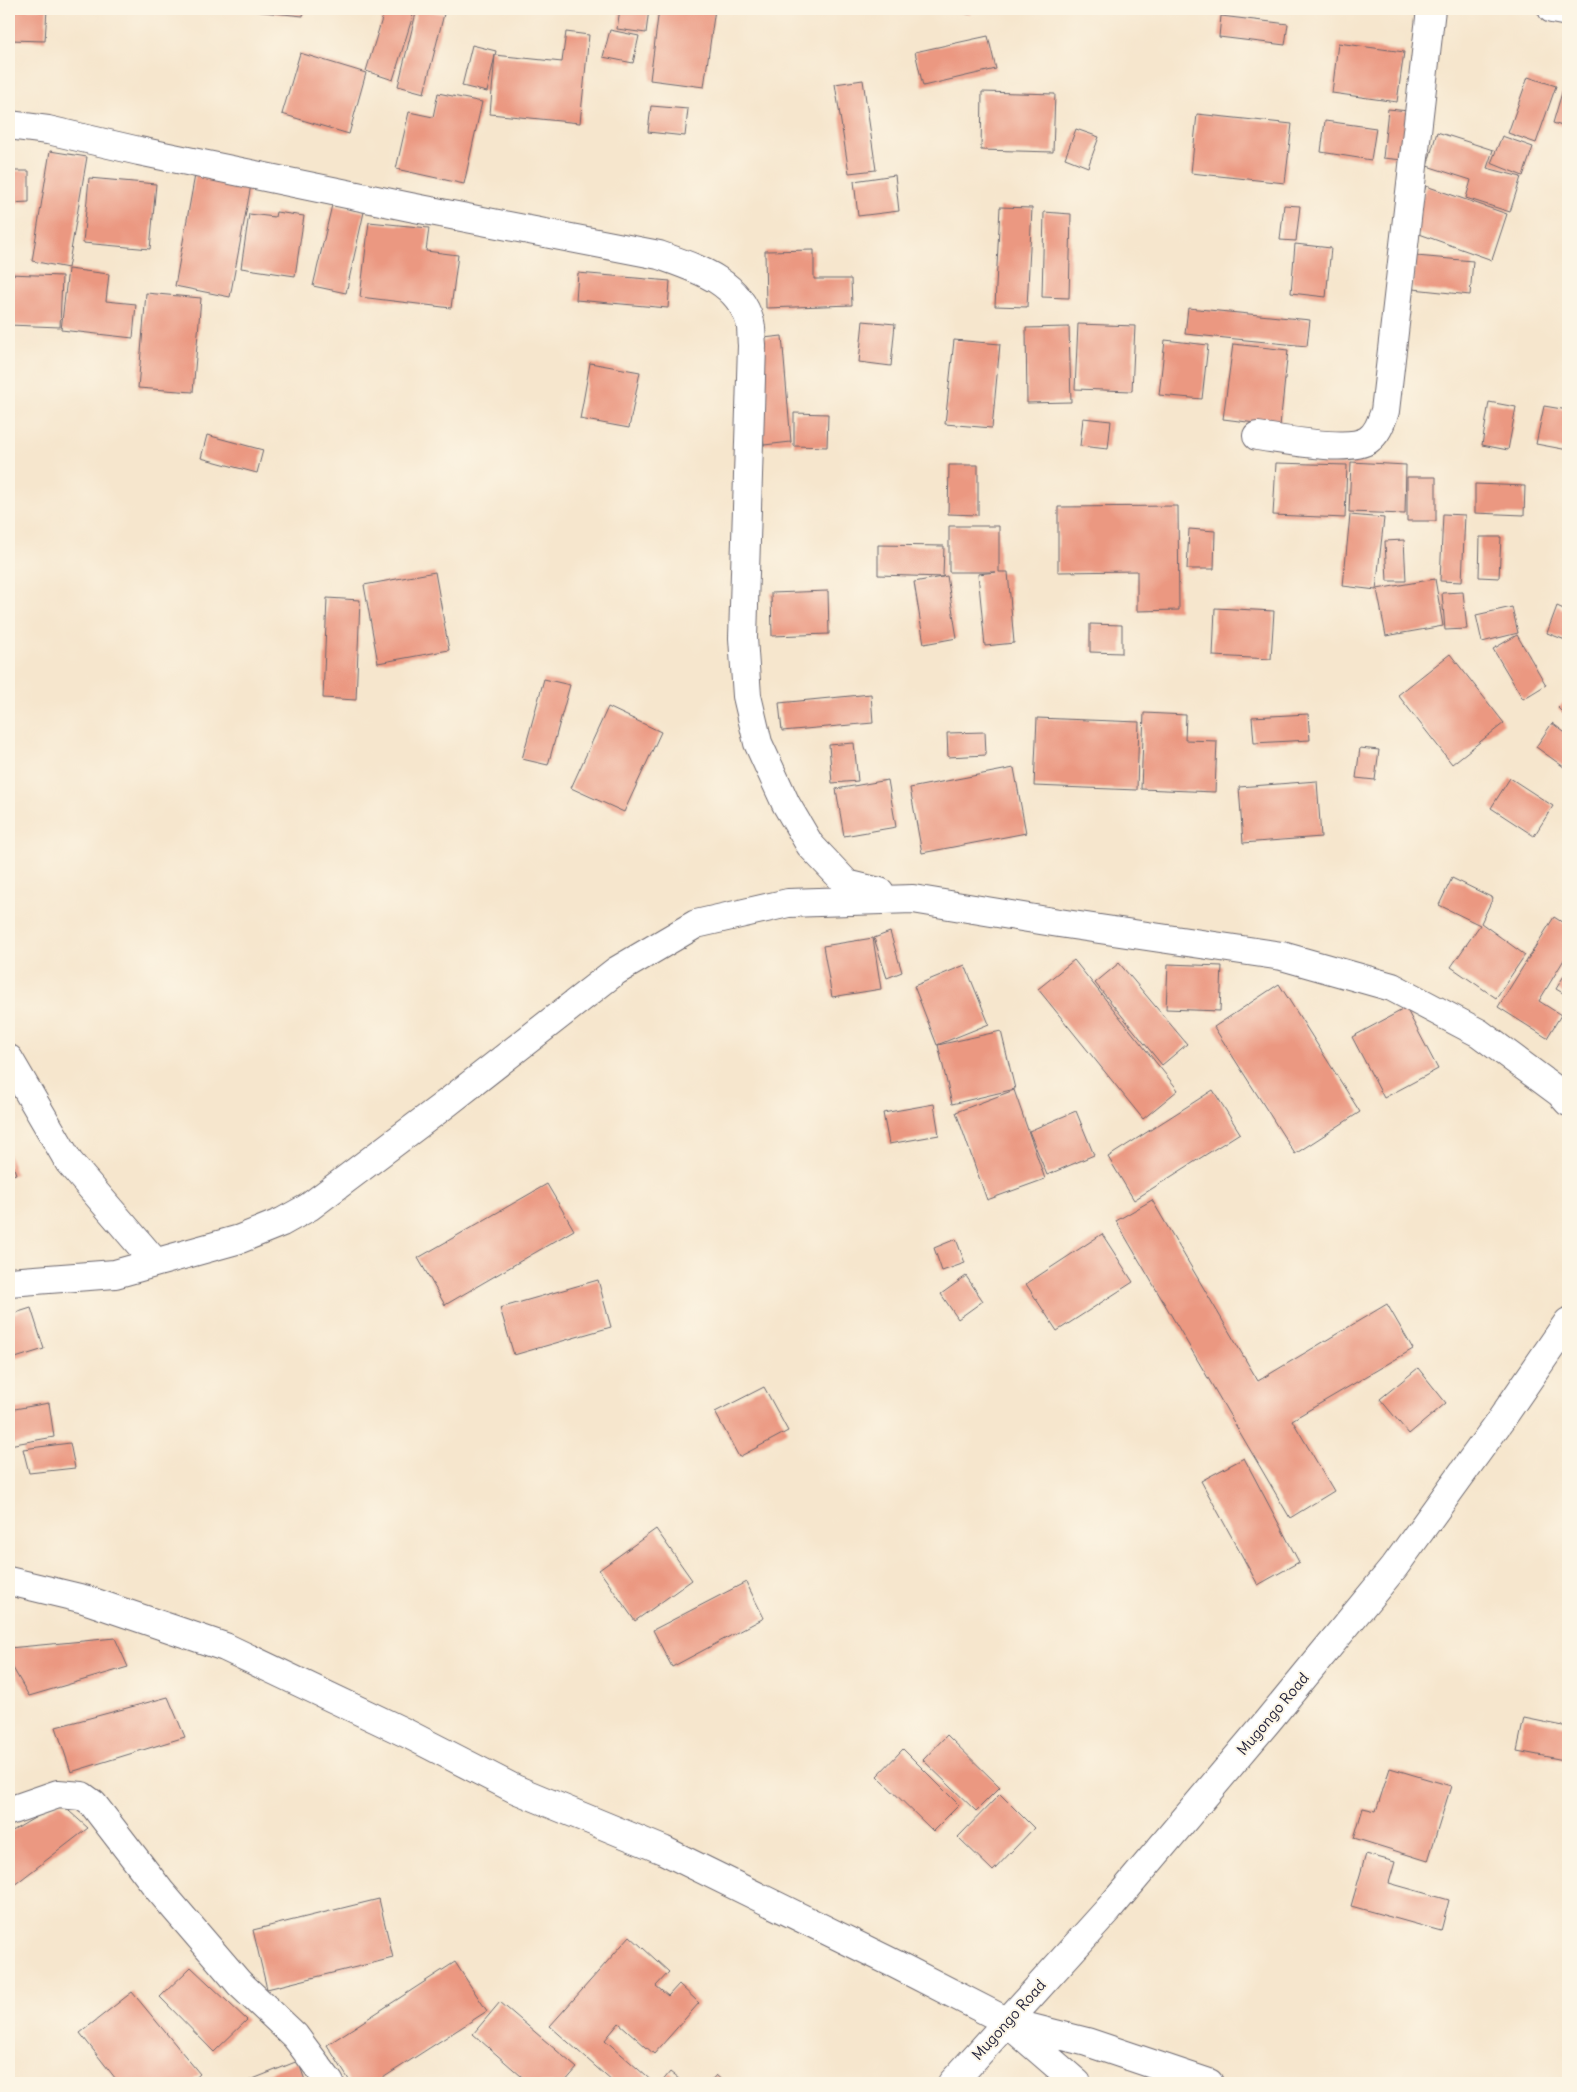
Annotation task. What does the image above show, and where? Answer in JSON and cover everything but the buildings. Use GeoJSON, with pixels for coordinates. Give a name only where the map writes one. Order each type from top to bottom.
{"type":"FeatureCollection","features":[{"type":"Feature","properties":{"kind":"street"},"geometry":{"type":"LineString","coordinates":[[1257,436],[1327,445],[1349,444],[1366,441],[1379,429],[1385,411],[1431,9]]}},
{"type":"Feature","properties":{"kind":"street"},"geometry":{"type":"LineString","coordinates":[[1552,9],[1568,12]]}},
{"type":"Feature","properties":{"kind":"street"},"geometry":{"type":"LineString","coordinates":[[9,125],[48,130],[139,151],[410,207],[659,255],[692,267],[721,281],[740,302],[750,322],[752,345],[742,638],[747,696],[758,744],[786,804],[810,845],[847,884],[913,899],[1049,922],[1282,956],[1392,987],[1479,1033],[1560,1093],[1568,1102]]}},
{"type":"Feature","properties":{"kind":"street"},"geometry":{"type":"LineString","coordinates":[[9,1282],[115,1274],[240,1239],[282,1222],[309,1207],[447,1103],[616,971],[696,924],[788,903],[913,899]]}},
{"type":"Feature","properties":{"kind":"street"},"geometry":{"type":"LineString","coordinates":[[9,1059],[69,1162],[155,1262]]}},
{"type":"Feature","properties":{"kind":"street","name":"Mugongo Road"},"geometry":{"type":"LineString","coordinates":[[952,2083],[1122,1894],[1395,1566],[1500,1421],[1568,1322]]}},
{"type":"Feature","properties":{"kind":"street"},"geometry":{"type":"LineString","coordinates":[[9,1581],[84,1599],[224,1647],[406,1733],[515,1789],[663,1850],[1008,2022],[1087,2042],[1209,2083]]}},
{"type":"Feature","properties":{"kind":"street"},"geometry":{"type":"LineString","coordinates":[[9,1811],[58,1794],[82,1796],[93,1804],[166,1898],[239,1983],[295,2036],[330,2083]]}},
{"type":"Feature","properties":{"kind":"street"},"geometry":{"type":"LineString","coordinates":[[1008,2022],[1077,2083]]}}]}
